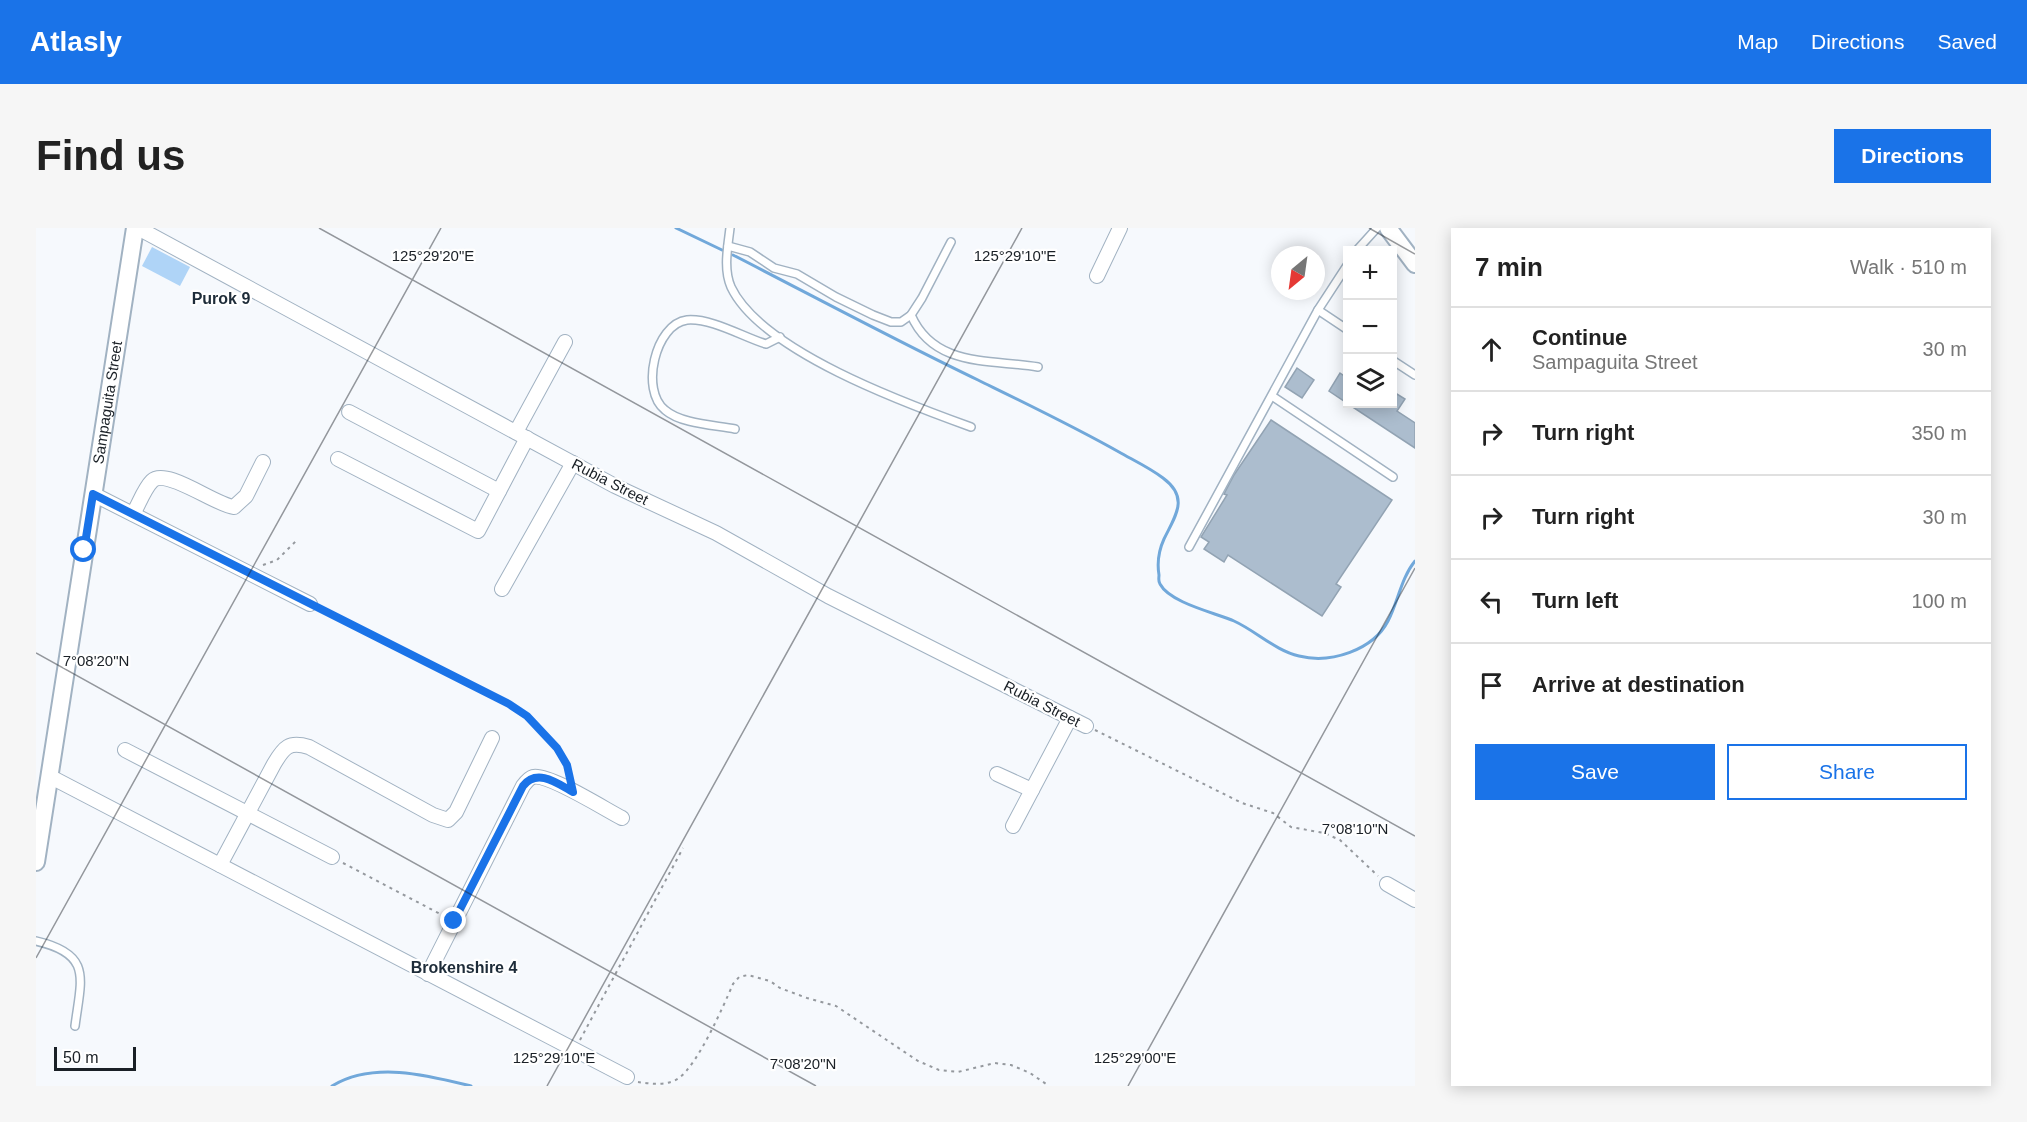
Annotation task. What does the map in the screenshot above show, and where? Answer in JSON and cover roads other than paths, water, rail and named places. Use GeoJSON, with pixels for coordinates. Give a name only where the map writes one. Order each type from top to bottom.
{"type":"FeatureCollection","features":[{"type":"Feature","properties":{"kind":"street","name":"Rubia Street"},"geometry":{"type":"LineString","coordinates":[[136,228],[635,496],[716,533],[847,606],[1086,726]]}},
{"type":"Feature","properties":{"kind":"street","name":"Sampaguita Street"},"geometry":{"type":"LineString","coordinates":[[36,862],[40,806],[49,776],[136,228]]}},
{"type":"Feature","properties":{"kind":"street"},"geometry":{"type":"LineString","coordinates":[[1097,276],[1120,228]]}},
{"type":"Feature","properties":{"kind":"street"},"geometry":{"type":"LineString","coordinates":[[1388,228],[1415,264]]}},
{"type":"Feature","properties":{"kind":"street"},"geometry":{"type":"LineString","coordinates":[[338,459],[478,531],[499,491],[565,342]]}},
{"type":"Feature","properties":{"kind":"street"},"geometry":{"type":"LineString","coordinates":[[349,412],[499,491]]}},
{"type":"Feature","properties":{"kind":"street"},"geometry":{"type":"LineString","coordinates":[[133,514],[148,486],[158,478],[172,479],[219,503],[234,507],[246,496],[263,462]]}},
{"type":"Feature","properties":{"kind":"street"},"geometry":{"type":"LineString","coordinates":[[502,589],[573,463]]}},
{"type":"Feature","properties":{"kind":"street"},"geometry":{"type":"LineString","coordinates":[[93,494],[310,604]]}},
{"type":"Feature","properties":{"kind":"street"},"geometry":{"type":"LineString","coordinates":[[1013,826],[1070,718]]}},
{"type":"Feature","properties":{"kind":"street"},"geometry":{"type":"LineString","coordinates":[[219,865],[281,752],[288,746],[298,744],[309,747],[434,815],[448,819],[456,812],[492,738]]}},
{"type":"Feature","properties":{"kind":"street"},"geometry":{"type":"LineString","coordinates":[[125,750],[332,857]]}},
{"type":"Feature","properties":{"kind":"street"},"geometry":{"type":"LineString","coordinates":[[997,774],[1032,790]]}},
{"type":"Feature","properties":{"kind":"street"},"geometry":{"type":"LineString","coordinates":[[49,776],[627,1077]]}},
{"type":"Feature","properties":{"kind":"street"},"geometry":{"type":"LineString","coordinates":[[428,974],[528,780],[543,777],[622,818]]}},
{"type":"Feature","properties":{"kind":"street"},"geometry":{"type":"LineString","coordinates":[[1388,884],[1415,900]]}},
{"type":"Feature","properties":{"kind":"lane"},"geometry":{"type":"LineString","coordinates":[[730,228],[728,274],[736,295],[759,322],[819,362],[893,398],[971,427]]}},
{"type":"Feature","properties":{"kind":"lane"},"geometry":{"type":"LineString","coordinates":[[1361,246],[1377,228]]}},
{"type":"Feature","properties":{"kind":"lane"},"geometry":{"type":"LineString","coordinates":[[728,246],[750,252],[774,268],[797,273],[836,297],[891,322],[901,322],[911,315],[951,242]]}},
{"type":"Feature","properties":{"kind":"lane"},"geometry":{"type":"LineString","coordinates":[[1189,548],[1318,310],[1343,270]]}},
{"type":"Feature","properties":{"kind":"lane"},"geometry":{"type":"LineString","coordinates":[[1318,310],[1343,327]]}},
{"type":"Feature","properties":{"kind":"lane"},"geometry":{"type":"LineString","coordinates":[[911,315],[922,334],[933,344],[951,354],[971,361],[1038,367]]}},
{"type":"Feature","properties":{"kind":"lane"},"geometry":{"type":"LineString","coordinates":[[735,429],[687,420],[665,410],[653,395],[652,376],[657,351],[666,333],[674,325],[686,320],[701,321],[766,344],[780,337]]}},
{"type":"Feature","properties":{"kind":"lane"},"geometry":{"type":"LineString","coordinates":[[1397,363],[1415,375]]}},
{"type":"Feature","properties":{"kind":"lane"},"geometry":{"type":"LineString","coordinates":[[1272,396],[1393,477]]}},
{"type":"Feature","properties":{"kind":"lane"},"geometry":{"type":"LineString","coordinates":[[36,941],[62,948],[79,966],[80,987],[75,1026]]}},
{"type":"Feature","properties":{"kind":"waterway"},"geometry":{"type":"LineString","coordinates":[[676,228],[722,250]]}},
{"type":"Feature","properties":{"kind":"waterway"},"geometry":{"type":"LineString","coordinates":[[733,255],[916,350],[1067,424],[1158,474],[1171,485],[1178,500],[1176,515],[1160,552],[1158,566],[1160,584],[1173,597],[1234,621],[1282,650],[1299,656],[1324,658],[1362,647],[1372,640],[1388,621],[1406,575],[1415,561]]}},
{"type":"Feature","properties":{"kind":"waterway"},"geometry":{"type":"LineString","coordinates":[[332,1086],[348,1078],[382,1072],[400,1072],[471,1086]]}},
{"type":"Feature","properties":{"kind":"district","name":"Purok 9"},"geometry":{"type":"Point","coordinates":[221,298]}},
{"type":"Feature","properties":{"kind":"district","name":"Brokenshire 4"},"geometry":{"type":"Point","coordinates":[464,967]}}]}
